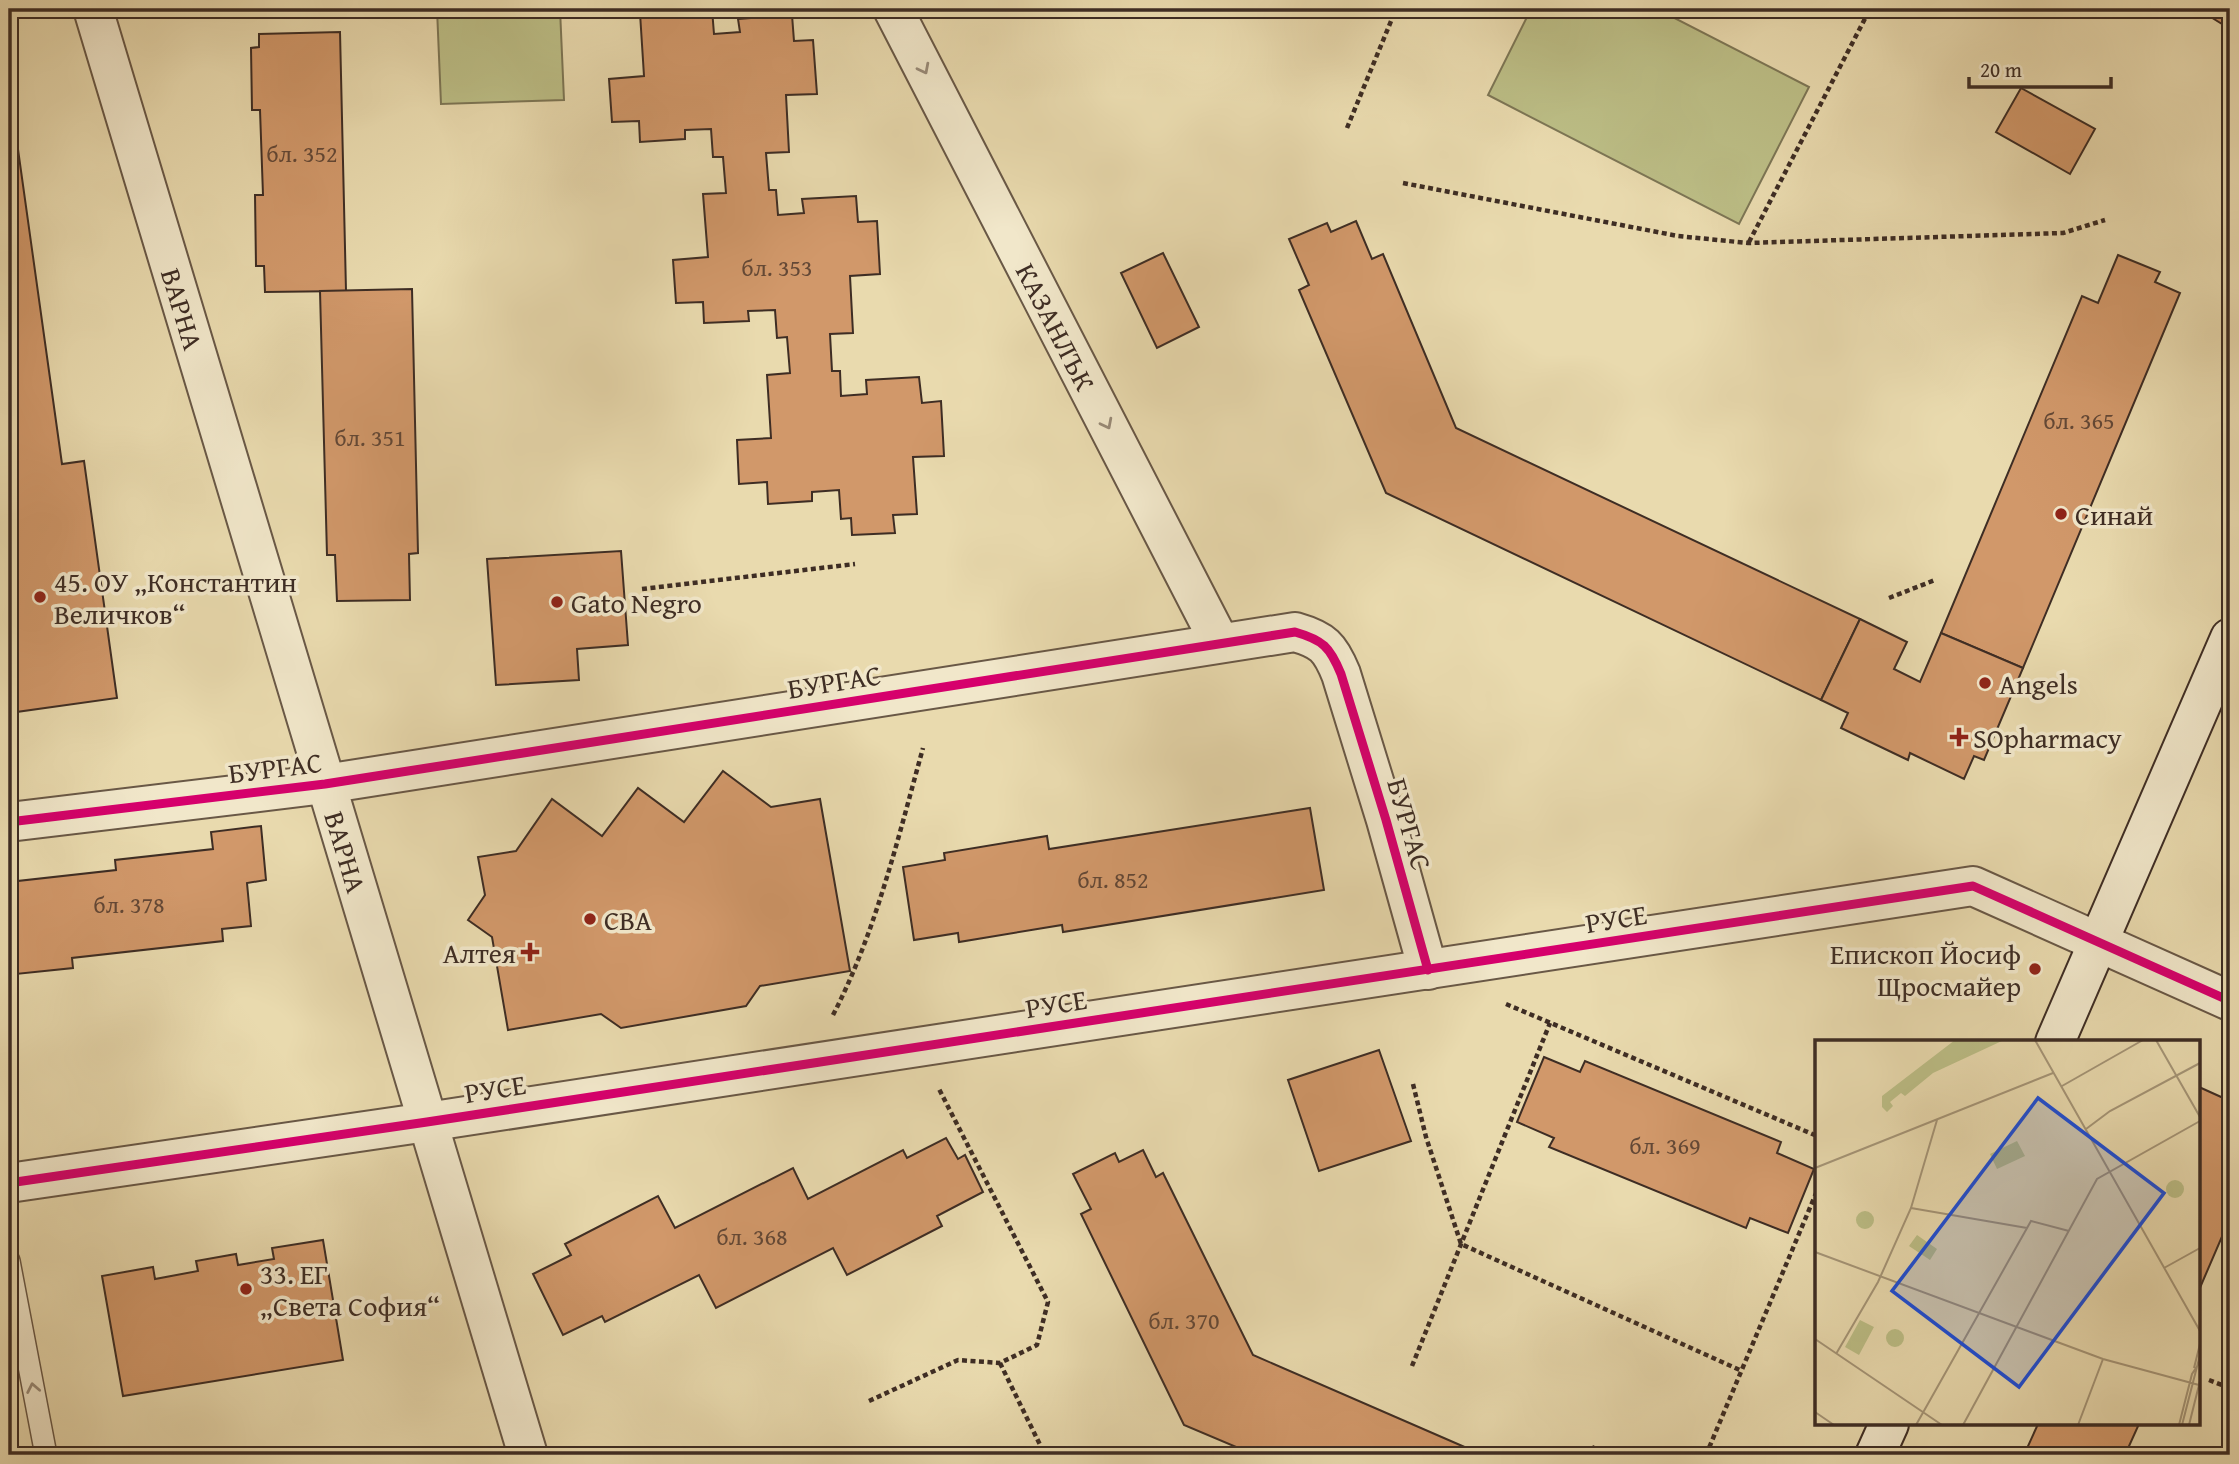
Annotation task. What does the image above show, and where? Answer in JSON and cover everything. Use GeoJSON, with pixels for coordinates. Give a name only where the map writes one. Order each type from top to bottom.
{"type":"FeatureCollection","features":[{"type":"Feature","properties":{"kind":"street","name":"ВАРНА"},"geometry":{"type":"LineString","coordinates":[[93,9],[528,1455]]}},
{"type":"Feature","properties":{"kind":"street","name":"КАЗАНЛЪК"},"geometry":{"type":"LineString","coordinates":[[893,9],[1220,643]]}},
{"type":"Feature","properties":{"kind":"street","name":"БУРГАС"},"geometry":{"type":"LineString","coordinates":[[9,822],[325,784],[1295,632],[1315,638],[1332,653],[1341,674],[1428,970]]}},
{"type":"Feature","properties":{"kind":"street"},"geometry":{"type":"LineString","coordinates":[[2056,1040],[2230,638]]}},
{"type":"Feature","properties":{"kind":"street","name":"РУСЕ"},"geometry":{"type":"LineString","coordinates":[[9,1183],[427,1122],[1973,886],[2230,1001]]}},
{"type":"Feature","properties":{"kind":"street"},"geometry":{"type":"LineString","coordinates":[[1875,1455],[1888,1426]]}},
{"type":"Feature","properties":{"kind":"lane"},"geometry":{"type":"LineString","coordinates":[[9,1261],[46,1455]]}},
{"type":"Feature","properties":{"kind":"path"},"geometry":{"type":"LineString","coordinates":[[1347,128],[1396,9]]}},
{"type":"Feature","properties":{"kind":"path"},"geometry":{"type":"LineString","coordinates":[[1748,243],[1870,9]]}},
{"type":"Feature","properties":{"kind":"path"},"geometry":{"type":"LineString","coordinates":[[1403,183],[1678,236],[1748,243],[2063,233],[2105,220]]}},
{"type":"Feature","properties":{"kind":"path"},"geometry":{"type":"LineString","coordinates":[[642,589],[855,564]]}},
{"type":"Feature","properties":{"kind":"path"},"geometry":{"type":"LineString","coordinates":[[1889,598],[1935,580]]}},
{"type":"Feature","properties":{"kind":"path"},"geometry":{"type":"LineString","coordinates":[[809,1063],[853,977],[890,865],[923,748]]}},
{"type":"Feature","properties":{"kind":"path"},"geometry":{"type":"LineString","coordinates":[[1500,1002],[1815,1135]]}},
{"type":"Feature","properties":{"kind":"path"},"geometry":{"type":"LineString","coordinates":[[1412,1366],[1550,1023]]}},
{"type":"Feature","properties":{"kind":"path"},"geometry":{"type":"LineString","coordinates":[[869,1401],[958,1360],[1000,1363],[1037,1345],[1048,1302],[918,1047]]}},
{"type":"Feature","properties":{"kind":"path"},"geometry":{"type":"LineString","coordinates":[[1413,1084],[1426,1136],[1461,1244],[1742,1371]]}},
{"type":"Feature","properties":{"kind":"path"},"geometry":{"type":"LineString","coordinates":[[1706,1455],[1815,1196]]}},
{"type":"Feature","properties":{"kind":"path"},"geometry":{"type":"LineString","coordinates":[[1000,1363],[1045,1455]]}},
{"type":"Feature","properties":{"kind":"path"},"geometry":{"type":"LineString","coordinates":[[2209,1380],[2230,1388]]}},
{"type":"Feature","properties":{"kind":"path"},"geometry":{"type":"LineString","coordinates":[[1591,1455],[1595,1446]]}},
{"type":"Feature","properties":{"kind":"green space"},"geometry":{"type":"Polygon","coordinates":[[[437,9],[560,9],[564,100],[441,104],[437,9]]]}},
{"type":"Feature","properties":{"kind":"green space"},"geometry":{"type":"Polygon","coordinates":[[[1531,9],[1657,9],[1809,87],[1739,224],[1488,95],[1531,9]]]}},
{"type":"Feature","properties":{"kind":"building"},"geometry":{"type":"Polygon","coordinates":[[[662,9],[712,9],[714,34],[740,32],[738,19],[792,15],[794,41],[813,40],[817,94],[786,95],[789,152],[766,153],[769,190],[776,190],[778,215],[804,213],[802,199],[856,196],[858,222],[877,221],[880,274],[850,276],[853,333],[830,334],[832,371],[840,371],[841,396],[867,394],[866,380],[919,377],[922,403],[941,401],[944,456],[913,457],[917,514],[893,515],[895,533],[852,535],[851,518],[841,519],[839,490],[812,492],[812,501],[768,504],[767,482],[739,484],[737,440],[771,438],[767,375],[790,373],[787,337],[777,338],[775,310],[748,311],[749,321],[704,323],[703,302],[676,303],[673,260],[708,257],[703,194],[726,193],[723,157],[713,157],[711,129],[685,130],[685,139],[640,142],[639,121],[612,122],[609,79],[644,76],[640,13],[662,12],[662,9]]]}},
{"type":"Feature","properties":{"kind":"building"},"geometry":{"type":"Polygon","coordinates":[[[2198,9],[2230,9],[2230,29],[2198,9]]]}},
{"type":"Feature","properties":{"kind":"building"},"geometry":{"type":"Polygon","coordinates":[[[340,32],[346,291],[265,292],[264,266],[256,266],[255,195],[263,195],[260,110],[252,110],[251,48],[259,47],[259,34],[340,32]]]}},
{"type":"Feature","properties":{"kind":"building"},"geometry":{"type":"Polygon","coordinates":[[[9,85],[62,464],[84,461],[117,698],[9,713],[9,85]]]}},
{"type":"Feature","properties":{"kind":"building"},"geometry":{"type":"Polygon","coordinates":[[[2021,88],[2095,129],[2070,174],[1996,132],[2021,88]]]}},
{"type":"Feature","properties":{"kind":"building"},"geometry":{"type":"Polygon","coordinates":[[[1356,221],[1372,259],[1383,254],[1456,428],[1860,619],[1821,700],[1386,493],[1299,290],[1309,285],[1289,239],[1327,223],[1331,232],[1356,221]]]}},
{"type":"Feature","properties":{"kind":"building"},"geometry":{"type":"Polygon","coordinates":[[[1163,253],[1199,327],[1157,348],[1121,273],[1163,253]]]}},
{"type":"Feature","properties":{"kind":"building"},"geometry":{"type":"Polygon","coordinates":[[[2118,255],[2160,272],[2155,282],[2180,293],[2023,668],[1941,633],[2082,296],[2098,303],[2118,255]]]}},
{"type":"Feature","properties":{"kind":"building"},"geometry":{"type":"Polygon","coordinates":[[[412,289],[418,553],[409,554],[410,600],[337,601],[335,555],[327,555],[320,291],[412,289]]]}},
{"type":"Feature","properties":{"kind":"building","name":"Gato Negro"},"geometry":{"type":"Polygon","coordinates":[[[621,551],[628,645],[577,649],[579,680],[496,685],[487,559],[621,551]]]}},
{"type":"Feature","properties":{"kind":"building"},"geometry":{"type":"Polygon","coordinates":[[[1860,619],[1907,642],[1894,669],[1920,682],[1941,633],[2023,668],[1984,760],[1974,756],[1964,779],[1910,753],[1908,760],[1841,728],[1848,713],[1821,700],[1860,619]]]}},
{"type":"Feature","properties":{"kind":"building"},"geometry":{"type":"Polygon","coordinates":[[[723,771],[771,807],[820,799],[850,971],[760,986],[746,1006],[621,1028],[601,1014],[508,1030],[492,937],[468,920],[485,895],[478,857],[516,851],[552,799],[602,836],[638,788],[684,822],[723,771]]]}},
{"type":"Feature","properties":{"kind":"building"},"geometry":{"type":"Polygon","coordinates":[[[1310,808],[1324,890],[1063,932],[1062,925],[959,942],[958,933],[914,940],[903,867],[945,860],[944,853],[1047,836],[1049,849],[1310,808]]]}},
{"type":"Feature","properties":{"kind":"building"},"geometry":{"type":"Polygon","coordinates":[[[261,826],[266,880],[247,883],[251,926],[222,929],[223,941],[72,958],[73,968],[16,974],[15,965],[9,965],[9,882],[116,870],[115,860],[213,849],[211,832],[261,826]]]}},
{"type":"Feature","properties":{"kind":"building"},"geometry":{"type":"Polygon","coordinates":[[[1379,1050],[1411,1141],[1319,1171],[1288,1080],[1379,1050]]]}},
{"type":"Feature","properties":{"kind":"building"},"geometry":{"type":"Polygon","coordinates":[[[1544,1057],[1580,1072],[1585,1061],[1781,1142],[1777,1153],[1814,1169],[1788,1233],[1750,1218],[1746,1228],[1549,1147],[1554,1138],[1517,1122],[1544,1057]]]}},
{"type":"Feature","properties":{"kind":"building"},"geometry":{"type":"Polygon","coordinates":[[[2200,1087],[2230,1101],[2230,1218],[2200,1288],[2200,1087]]]}},
{"type":"Feature","properties":{"kind":"building"},"geometry":{"type":"Polygon","coordinates":[[[946,1138],[958,1159],[965,1155],[983,1192],[937,1216],[942,1226],[847,1275],[833,1248],[716,1308],[699,1275],[605,1322],[602,1316],[563,1335],[533,1274],[571,1255],[565,1244],[658,1196],[675,1228],[793,1168],[808,1199],[903,1150],[907,1158],[946,1138]]]}},
{"type":"Feature","properties":{"kind":"building"},"geometry":{"type":"Polygon","coordinates":[[[1143,1150],[1156,1177],[1163,1173],[1253,1355],[1483,1455],[1255,1455],[1184,1425],[1081,1214],[1091,1209],[1073,1174],[1115,1153],[1119,1162],[1143,1150]]]}},
{"type":"Feature","properties":{"kind":"building"},"geometry":{"type":"Polygon","coordinates":[[[323,1240],[343,1360],[123,1396],[102,1276],[153,1267],[155,1279],[198,1271],[196,1261],[236,1254],[238,1265],[274,1259],[272,1248],[323,1240]]]}},
{"type":"Feature","properties":{"kind":"building"},"geometry":{"type":"Polygon","coordinates":[[[2037,1426],[2138,1426],[2125,1455],[2024,1455],[2037,1426]]]}},
{"type":"Feature","properties":{"kind":"cycle path"},"geometry":{"type":"LineString","coordinates":[[9,822],[325,784],[1295,632],[1324,646],[1341,674],[1428,970]]}},
{"type":"Feature","properties":{"kind":"cycle path"},"geometry":{"type":"LineString","coordinates":[[9,1183],[427,1122],[1973,886],[2230,1001]]}},
{"type":"Feature","properties":{"kind":"place","name":"Синай"},"geometry":{"type":"Point","coordinates":[2061,514]}},
{"type":"Feature","properties":{"kind":"place","name":"45. ОУ „Константин Величков“"},"geometry":{"type":"Point","coordinates":[40,597]}},
{"type":"Feature","properties":{"kind":"place","name":"Gato Negro"},"geometry":{"type":"Point","coordinates":[557,602]}},
{"type":"Feature","properties":{"kind":"place","name":"Angels"},"geometry":{"type":"Point","coordinates":[1985,683]}},
{"type":"Feature","properties":{"kind":"place","name":"SOpharmacy"},"geometry":{"type":"Point","coordinates":[1959,737]}},
{"type":"Feature","properties":{"kind":"place","name":"CBA"},"geometry":{"type":"Point","coordinates":[590,919]}},
{"type":"Feature","properties":{"kind":"place","name":"Алтея"},"geometry":{"type":"Point","coordinates":[530,952]}},
{"type":"Feature","properties":{"kind":"place","name":"Епископ Йосиф Щросмайер"},"geometry":{"type":"Point","coordinates":[2035,969]}},
{"type":"Feature","properties":{"kind":"place","name":"33. ЕГ „Света София“"},"geometry":{"type":"Point","coordinates":[246,1289]}}]}
